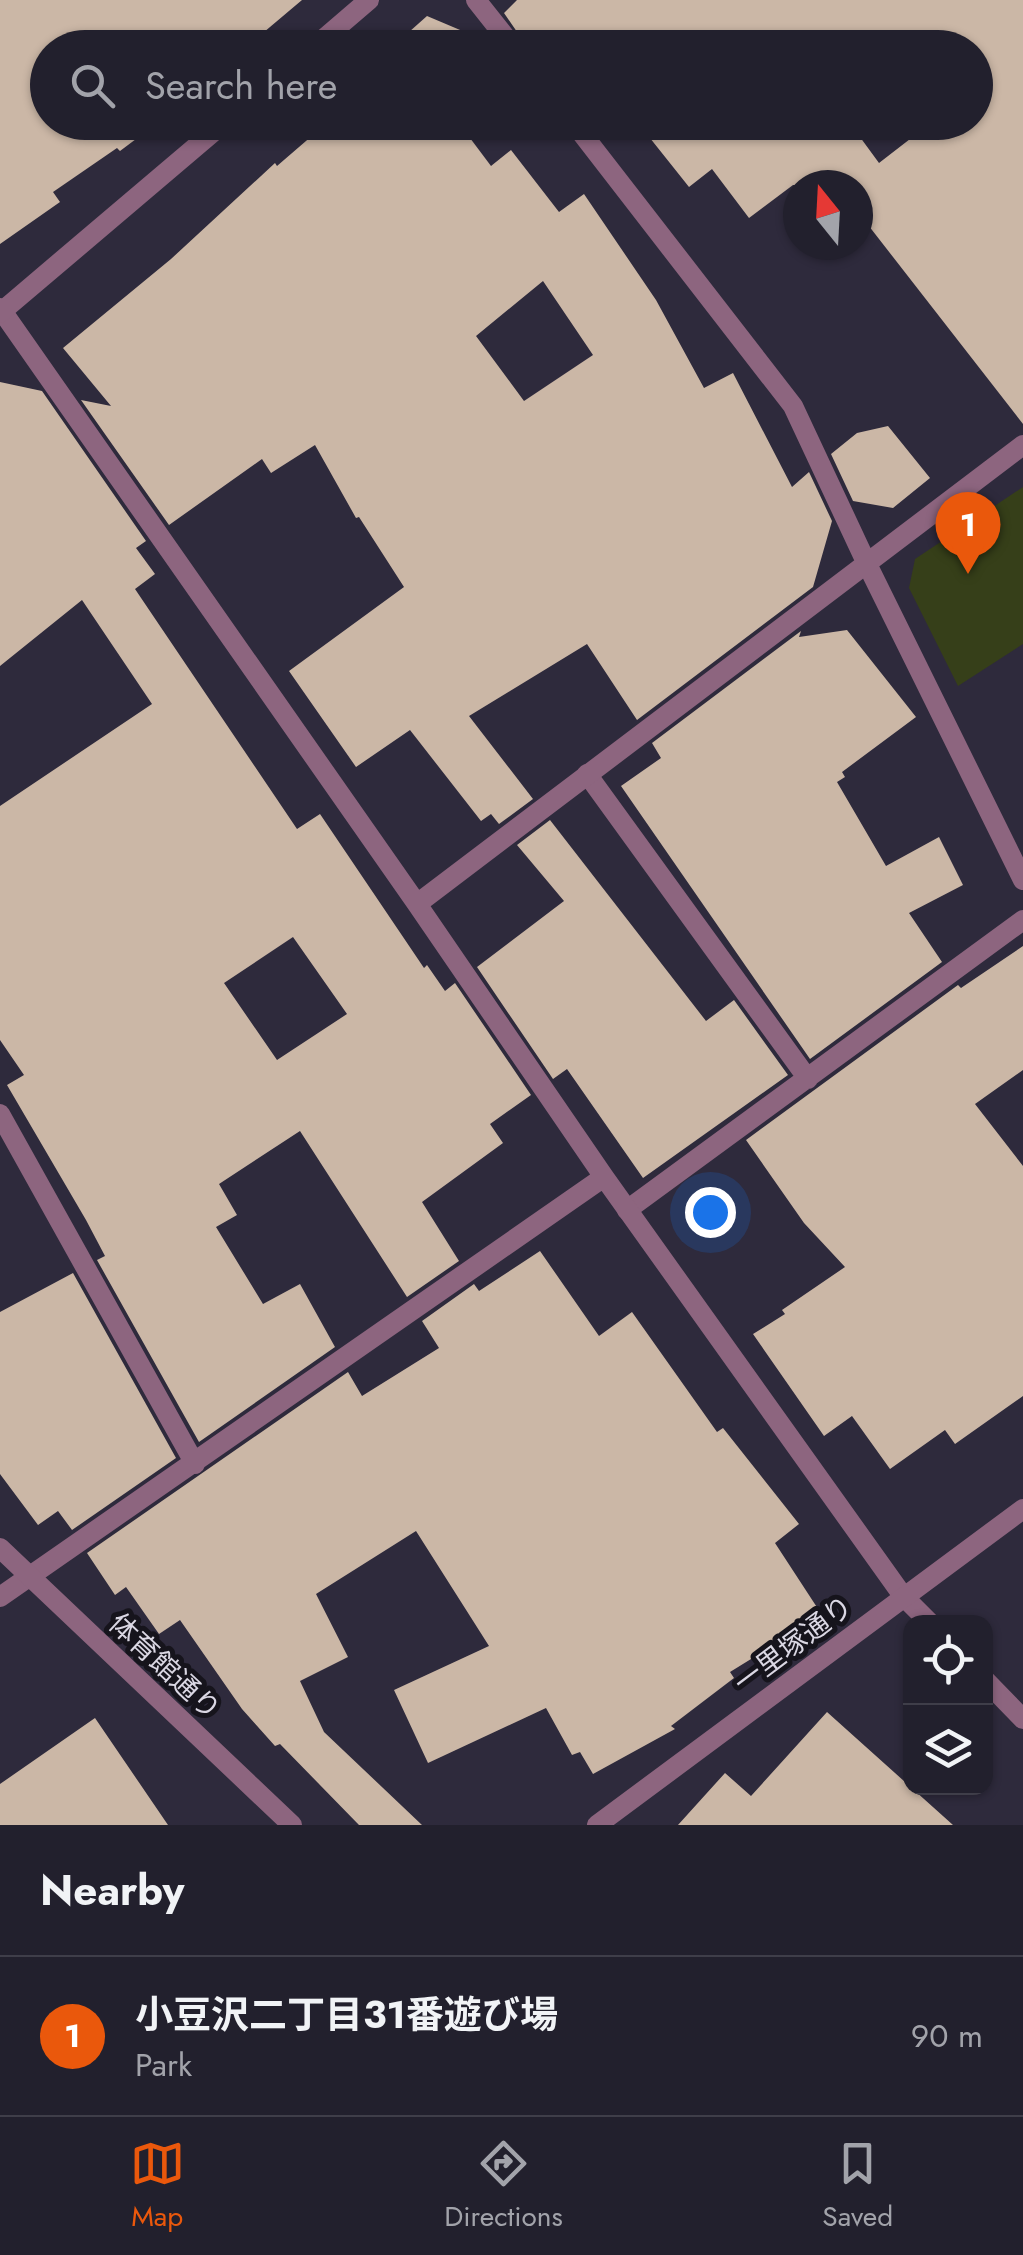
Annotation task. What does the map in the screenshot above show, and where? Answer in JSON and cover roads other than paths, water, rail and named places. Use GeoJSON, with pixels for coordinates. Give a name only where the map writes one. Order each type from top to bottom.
{"type":"FeatureCollection","features":[{"type":"Feature","properties":{"kind":"street"},"geometry":{"type":"LineString","coordinates":[[334,30],[369,0]]}},
{"type":"Feature","properties":{"kind":"street"},"geometry":{"type":"LineString","coordinates":[[476,0],[500,30]]}},
{"type":"Feature","properties":{"kind":"street"},"geometry":{"type":"LineString","coordinates":[[204,140],[1,311],[627,1210],[903,1596],[922,1615]]}},
{"type":"Feature","properties":{"kind":"street"},"geometry":{"type":"LineString","coordinates":[[587,140],[793,406],[1023,880]]}},
{"type":"Feature","properties":{"kind":"street"},"geometry":{"type":"LineString","coordinates":[[417,904],[1023,445]]}},
{"type":"Feature","properties":{"kind":"street"},"geometry":{"type":"LineString","coordinates":[[586,774],[808,1079]]}},
{"type":"Feature","properties":{"kind":"street"},"geometry":{"type":"LineString","coordinates":[[627,1210],[1023,920]]}},
{"type":"Feature","properties":{"kind":"street"},"geometry":{"type":"LineString","coordinates":[[0,1114],[195,1464]]}},
{"type":"Feature","properties":{"kind":"street"},"geometry":{"type":"LineString","coordinates":[[0,1596],[604,1177]]}},
{"type":"Feature","properties":{"kind":"street","name":"一里塚通り"},"geometry":{"type":"LineString","coordinates":[[597,1825],[1023,1509]]}},
{"type":"Feature","properties":{"kind":"street","name":"体育館通り"},"geometry":{"type":"LineString","coordinates":[[0,1548],[292,1825]]}},
{"type":"Feature","properties":{"kind":"street"},"geometry":{"type":"LineString","coordinates":[[993,1687],[1023,1719]]}},
{"type":"Feature","properties":{"kind":"place","name":"小豆沢二丁目31番遊び場"},"geometry":{"type":"Point","coordinates":[968,574]}}]}
